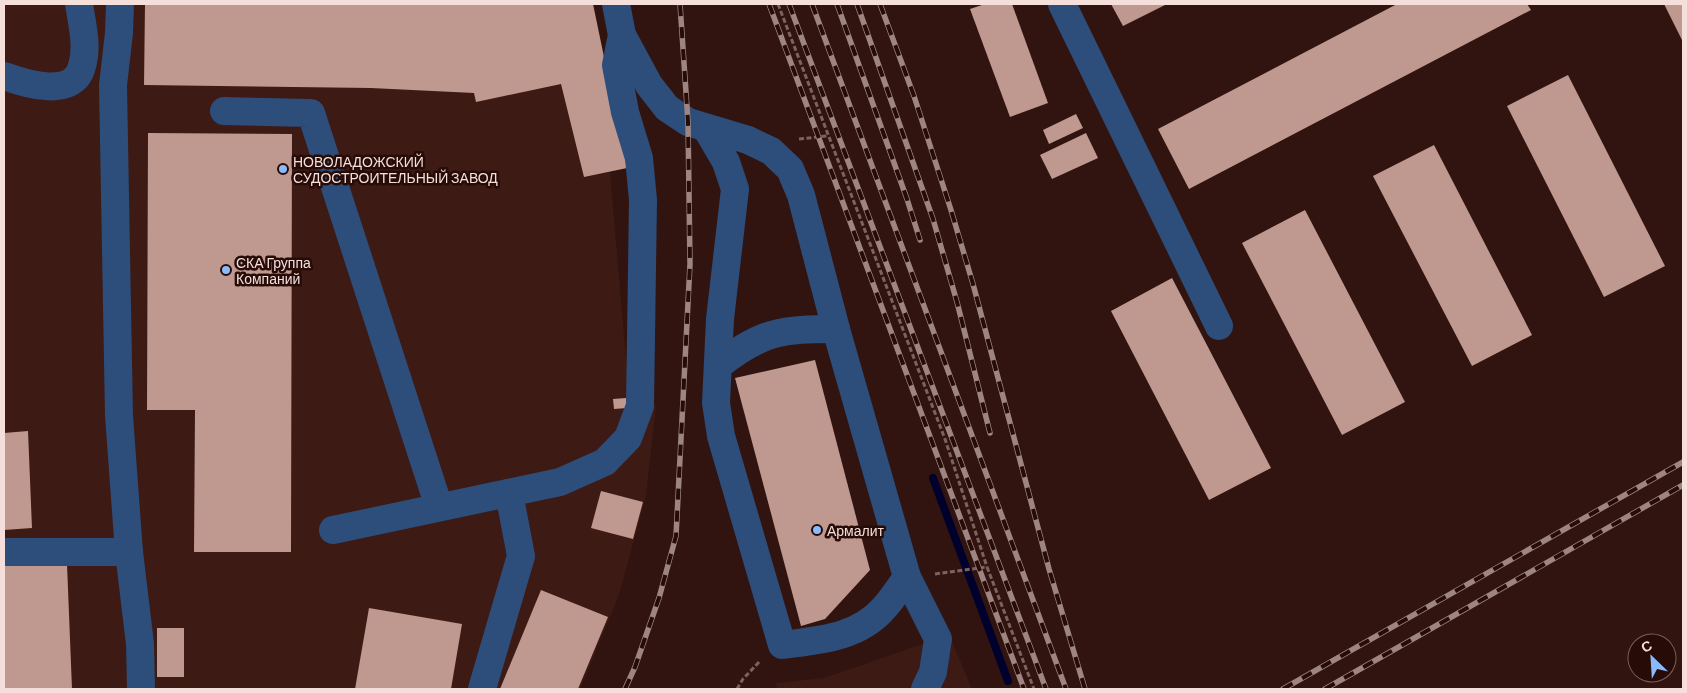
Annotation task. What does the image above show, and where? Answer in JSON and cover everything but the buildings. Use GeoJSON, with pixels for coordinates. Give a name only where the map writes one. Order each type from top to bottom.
{"type":"FeatureCollection","features":[{"type":"Feature","properties":{"kind":"lane"},"geometry":{"type":"LineString","coordinates":[[4,76],[13,80],[55,88],[73,82],[82,68],[85,49],[79,4]]}},
{"type":"Feature","properties":{"kind":"lane"},"geometry":{"type":"LineString","coordinates":[[120,4],[113,95],[119,416],[129,552],[140,644],[141,689]]}},
{"type":"Feature","properties":{"kind":"lane"},"geometry":{"type":"LineString","coordinates":[[616,4],[622,35],[649,85],[666,108],[688,122],[748,140],[771,151],[790,169],[801,195],[836,329],[908,577],[938,639],[933,672],[925,689]]}},
{"type":"Feature","properties":{"kind":"lane"},"geometry":{"type":"LineString","coordinates":[[1062,4],[1220,326]]}},
{"type":"Feature","properties":{"kind":"lane"},"geometry":{"type":"LineString","coordinates":[[333,530],[560,482],[605,462],[628,438],[640,406],[643,200],[639,158],[626,112],[616,65],[622,35]]}},
{"type":"Feature","properties":{"kind":"lane"},"geometry":{"type":"LineString","coordinates":[[224,111],[311,113],[438,508]]}},
{"type":"Feature","properties":{"kind":"lane"},"geometry":{"type":"LineString","coordinates":[[706,128],[726,162],[735,189],[720,319],[716,403],[721,436],[782,645],[826,640],[857,630],[884,609],[908,577]]}},
{"type":"Feature","properties":{"kind":"lane"},"geometry":{"type":"LineString","coordinates":[[718,366],[737,351],[766,335],[797,329],[836,329]]}},
{"type":"Feature","properties":{"kind":"lane"},"geometry":{"type":"LineString","coordinates":[[482,689],[521,556],[509,492]]}},
{"type":"Feature","properties":{"kind":"lane"},"geometry":{"type":"LineString","coordinates":[[4,552],[129,552]]}},
{"type":"Feature","properties":{"kind":"path"},"geometry":{"type":"LineString","coordinates":[[778,4],[945,439],[987,567],[1034,689]]}},
{"type":"Feature","properties":{"kind":"path"},"geometry":{"type":"LineString","coordinates":[[960,571],[987,567]]}},
{"type":"Feature","properties":{"kind":"path"},"geometry":{"type":"LineString","coordinates":[[737,689],[743,679],[759,662],[782,645]]}},
{"type":"Feature","properties":{"kind":"shaded area"},"geometry":{"type":"Polygon","coordinates":[[[4,4],[593,4],[627,168],[610,172],[630,406],[656,405],[646,496],[619,595],[580,689],[4,689],[4,4]]]}},
{"type":"Feature","properties":{"kind":"shaded area"},"geometry":{"type":"Polygon","coordinates":[[[950,637],[972,689],[777,689],[776,683],[823,678],[922,644],[950,637]]]}},
{"type":"Feature","properties":{"kind":"waterway"},"geometry":{"type":"LineString","coordinates":[[933,478],[1008,681]]}},
{"type":"Feature","properties":{"kind":"railway"},"geometry":{"type":"LineString","coordinates":[[625,689],[635,667],[659,598],[676,536],[690,264],[688,122],[680,4]]}},
{"type":"Feature","properties":{"kind":"railway"},"geometry":{"type":"LineString","coordinates":[[769,4],[1024,689]]}},
{"type":"Feature","properties":{"kind":"railway"},"geometry":{"type":"LineString","coordinates":[[789,4],[1046,689]]}},
{"type":"Feature","properties":{"kind":"railway"},"geometry":{"type":"LineString","coordinates":[[812,4],[1066,689]]}},
{"type":"Feature","properties":{"kind":"railway"},"geometry":{"type":"LineString","coordinates":[[837,4],[920,240]]}},
{"type":"Feature","properties":{"kind":"railway"},"geometry":{"type":"LineString","coordinates":[[857,4],[933,219],[957,302],[990,433]]}},
{"type":"Feature","properties":{"kind":"railway"},"geometry":{"type":"LineString","coordinates":[[880,4],[914,96],[951,210],[973,284],[1049,569],[1085,689]]}},
{"type":"Feature","properties":{"kind":"railway"},"geometry":{"type":"LineString","coordinates":[[1283,689],[1683,462]]}},
{"type":"Feature","properties":{"kind":"railway"},"geometry":{"type":"LineString","coordinates":[[1325,689],[1683,485]]}},
{"type":"Feature","properties":{"kind":"place","name":"НОВОЛАДОЖСКИЙ СУДОСТРОИТЕЛЬНЫЙ ЗАВОД"},"geometry":{"type":"Point","coordinates":[283,169]}},
{"type":"Feature","properties":{"kind":"place","name":"СКА Группа Компаний"},"geometry":{"type":"Point","coordinates":[226,270]}},
{"type":"Feature","properties":{"kind":"place","name":"Армалит"},"geometry":{"type":"Point","coordinates":[817,530]}}]}
